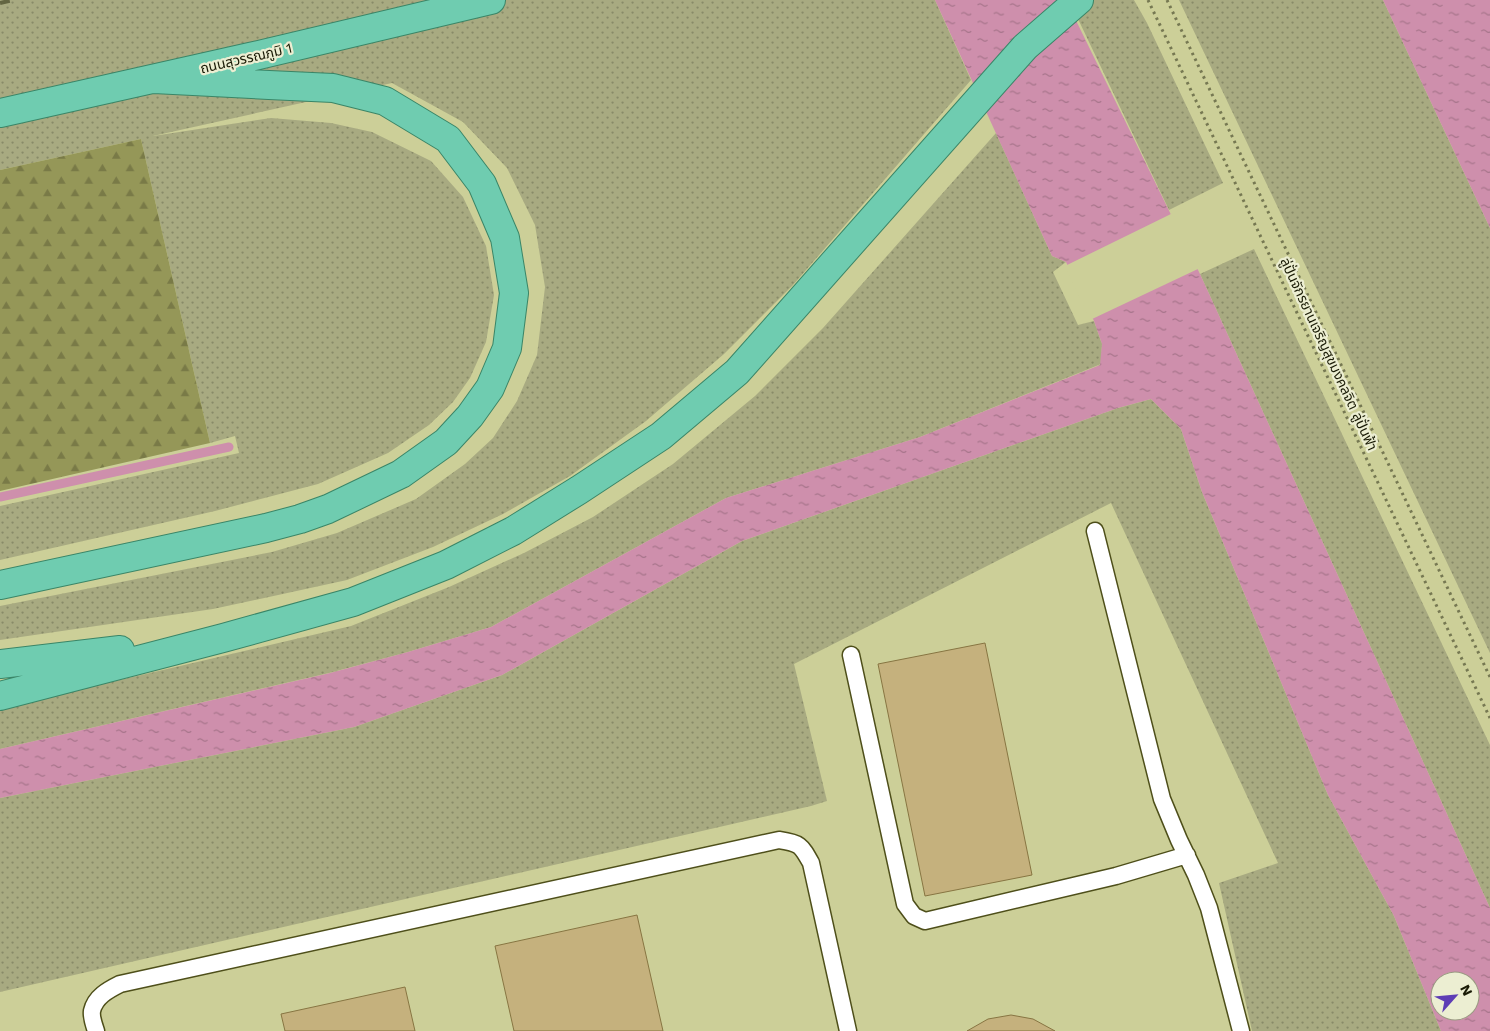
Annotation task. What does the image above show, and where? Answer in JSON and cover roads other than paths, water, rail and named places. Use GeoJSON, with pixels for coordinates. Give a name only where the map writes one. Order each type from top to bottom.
{"type":"FeatureCollection","features":[{"type":"Feature","properties":{"kind":"highway","name":"ถนนสุวรรณภูมิ 1"},"geometry":{"type":"LineString","coordinates":[[0,114],[491,0]]}},
{"type":"Feature","properties":{"kind":"highway"},"geometry":{"type":"LineString","coordinates":[[0,696],[353,602],[446,565],[513,531],[579,490],[661,436],[737,372],[1025,47],[1079,0]]}},
{"type":"Feature","properties":{"kind":"highway"},"geometry":{"type":"LineString","coordinates":[[0,585],[266,528],[328,509],[401,474],[446,442],[470,416],[490,388],[507,348],[514,293],[505,238],[482,184],[448,139],[385,101],[333,88],[154,79]]}},
{"type":"Feature","properties":{"kind":"highway"},"geometry":{"type":"LineString","coordinates":[[0,664],[223,638]]}},
{"type":"Feature","properties":{"kind":"lane"},"geometry":{"type":"LineString","coordinates":[[1095,531],[1162,799],[1196,874],[1209,908],[1241,1031]]}},
{"type":"Feature","properties":{"kind":"lane"},"geometry":{"type":"LineString","coordinates":[[851,655],[905,904],[914,916],[925,921],[1116,876],[1187,856]]}},
{"type":"Feature","properties":{"kind":"lane"},"geometry":{"type":"LineString","coordinates":[[96,1031],[92,1013],[97,1000],[107,990],[120,984],[779,840],[794,842],[802,848],[811,863],[848,1031]]}},
{"type":"Feature","properties":{"kind":"water"},"geometry":{"type":"Polygon","coordinates":[[[935,0],[1066,0],[1200,274],[1490,908],[1490,1031],[1441,1031],[1437,1021],[1480,1021],[1480,971],[1430,971],[1430,1004],[1394,916],[1328,795],[1202,492],[1181,429],[1151,399],[1118,408],[742,541],[502,675],[354,727],[0,798],[0,749],[330,673],[491,627],[726,498],[920,437],[1100,365],[1102,344],[1094,321],[1066,262],[1052,256],[935,0]]]}},
{"type":"Feature","properties":{"kind":"water"},"geometry":{"type":"Polygon","coordinates":[[[1383,0],[1490,0],[1490,228],[1383,0]]]}},
{"type":"Feature","properties":{"kind":"waterway"},"geometry":{"type":"LineString","coordinates":[[0,497],[229,447]]}},
{"type":"Feature","properties":{"kind":"railway"},"geometry":{"type":"LineString","coordinates":[[0,3],[13,0]]}}]}
